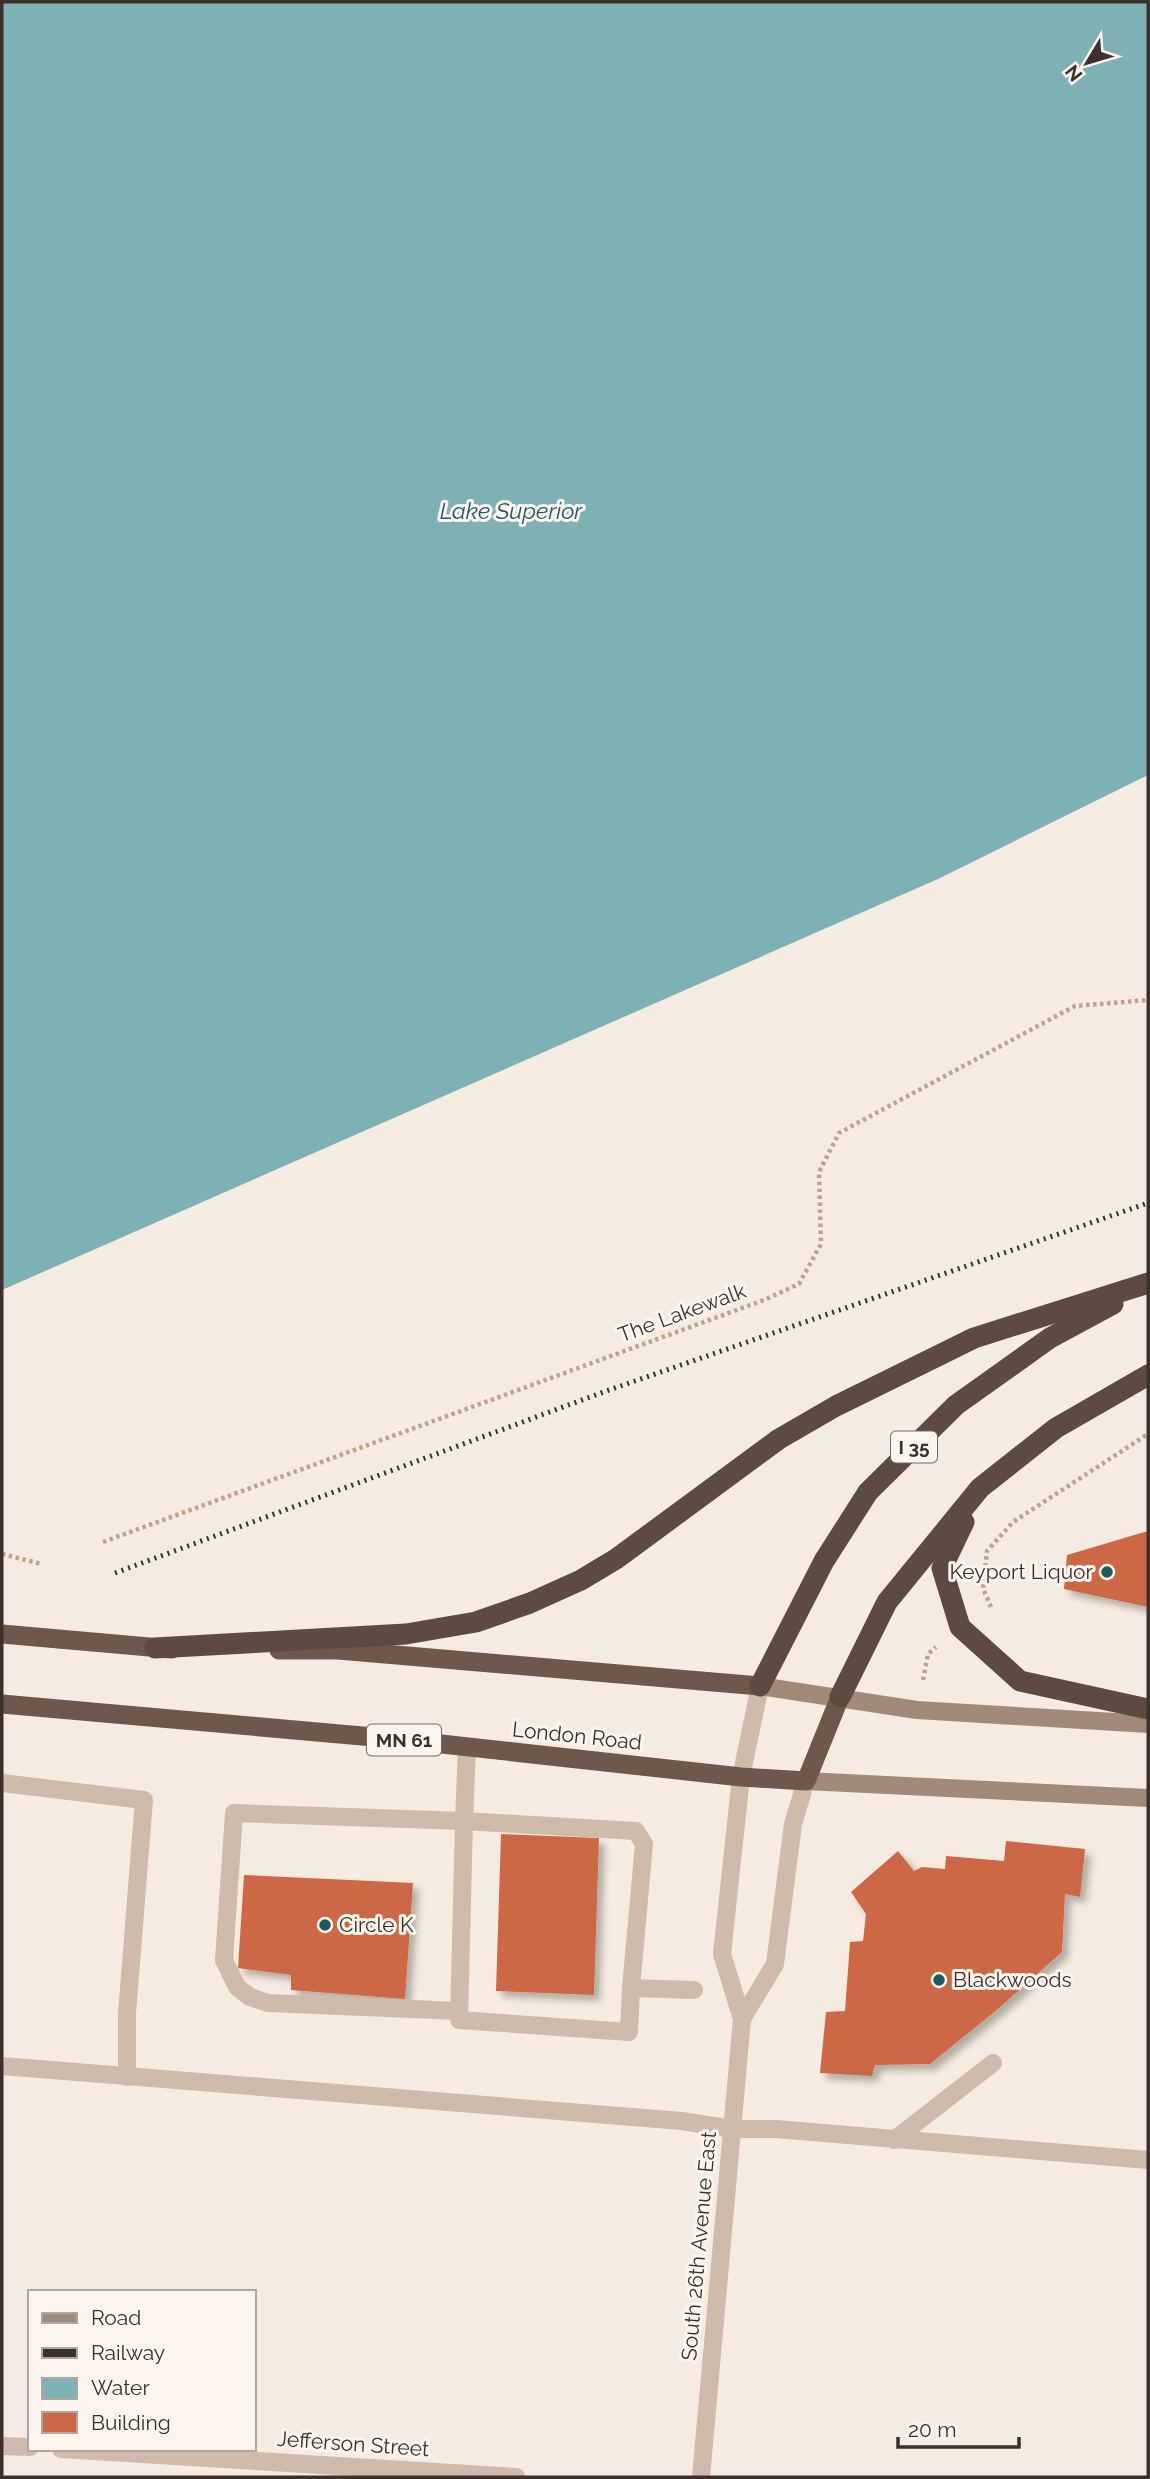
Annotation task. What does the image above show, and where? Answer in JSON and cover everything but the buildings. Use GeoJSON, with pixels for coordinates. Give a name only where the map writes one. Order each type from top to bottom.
{"type":"FeatureCollection","features":[{"type":"Feature","properties":{"kind":"highway"},"geometry":{"type":"LineString","coordinates":[[155,1648],[406,1634],[476,1622],[530,1603],[581,1580],[616,1559],[779,1439],[836,1406],[974,1338],[1148,1284]]}},
{"type":"Feature","properties":{"kind":"highway","name":"I 35"},"geometry":{"type":"LineString","coordinates":[[760,1686],[824,1561],[868,1493],[956,1405],[1050,1338],[1148,1284]]}},
{"type":"Feature","properties":{"kind":"highway"},"geometry":{"type":"LineString","coordinates":[[806,1781],[840,1697],[887,1601],[980,1488],[1056,1427],[1148,1375]]}},
{"type":"Feature","properties":{"kind":"highway"},"geometry":{"type":"LineString","coordinates":[[980,1488],[942,1568],[960,1627],[1020,1681],[1148,1709]]}},
{"type":"Feature","properties":{"kind":"highway"},"geometry":{"type":"LineString","coordinates":[[2,1634],[155,1648],[338,1650],[760,1686]]}},
{"type":"Feature","properties":{"kind":"highway","name":"London Road"},"geometry":{"type":"LineString","coordinates":[[2,1704],[467,1747],[741,1777],[806,1781]]}},
{"type":"Feature","properties":{"kind":"main road"},"geometry":{"type":"LineString","coordinates":[[760,1686],[917,1710],[1148,1724]]}},
{"type":"Feature","properties":{"kind":"main road","name":"London Road"},"geometry":{"type":"LineString","coordinates":[[806,1781],[1148,1798]]}},
{"type":"Feature","properties":{"kind":"street","name":"South 26th Avenue East"},"geometry":{"type":"LineString","coordinates":[[701,2477],[742,2019],[722,1954],[741,1777],[760,1686]]}},
{"type":"Feature","properties":{"kind":"street"},"geometry":{"type":"LineString","coordinates":[[459,2011],[268,2003],[250,1997],[237,1987],[227,1968],[225,1952],[234,1813],[464,1821],[636,1830],[643,1844],[629,2032],[459,2020],[464,1821],[467,1747]]}},
{"type":"Feature","properties":{"kind":"street","name":"South 26th Avenue East"},"geometry":{"type":"LineString","coordinates":[[742,2019],[775,1964],[793,1824],[806,1781]]}},
{"type":"Feature","properties":{"kind":"street"},"geometry":{"type":"LineString","coordinates":[[2,1783],[144,1800],[127,2013],[127,2077]]}},
{"type":"Feature","properties":{"kind":"street"},"geometry":{"type":"LineString","coordinates":[[631,1988],[694,1990]]}},
{"type":"Feature","properties":{"kind":"street"},"geometry":{"type":"LineString","coordinates":[[894,2140],[993,2063]]}},
{"type":"Feature","properties":{"kind":"street"},"geometry":{"type":"LineString","coordinates":[[2,2066],[682,2121],[733,2129],[776,2129],[1148,2160]]}},
{"type":"Feature","properties":{"kind":"street"},"geometry":{"type":"LineString","coordinates":[[2,2446],[28,2447]]}},
{"type":"Feature","properties":{"kind":"street","name":"Jefferson Street"},"geometry":{"type":"LineString","coordinates":[[94,2451],[516,2477]]}},
{"type":"Feature","properties":{"kind":"path","name":"The Lakewalk"},"geometry":{"type":"LineString","coordinates":[[103,1542],[764,1300],[799,1284],[821,1244],[819,1172],[839,1133],[1075,1006],[1148,1000]]}},
{"type":"Feature","properties":{"kind":"path"},"geometry":{"type":"LineString","coordinates":[[991,1607],[984,1588],[987,1551],[1013,1522],[1148,1434]]}},
{"type":"Feature","properties":{"kind":"path"},"geometry":{"type":"LineString","coordinates":[[2,1554],[42,1564]]}},
{"type":"Feature","properties":{"kind":"path"},"geometry":{"type":"LineString","coordinates":[[922,1688],[929,1654],[943,1641]]}},
{"type":"Feature","properties":{"kind":"water","name":"Lake Superior"},"geometry":{"type":"Polygon","coordinates":[[[2,2],[1148,2],[1148,775],[938,879],[2,1290],[2,2]]]}},
{"type":"Feature","properties":{"kind":"railway"},"geometry":{"type":"LineString","coordinates":[[115,1573],[609,1390],[1148,1203]]}},
{"type":"Feature","properties":{"kind":"place","name":"Keyport Liquor"},"geometry":{"type":"Point","coordinates":[1107,1572]}},
{"type":"Feature","properties":{"kind":"place","name":"Circle K"},"geometry":{"type":"Point","coordinates":[325,1925]}},
{"type":"Feature","properties":{"kind":"place","name":"Blackwoods"},"geometry":{"type":"Point","coordinates":[939,1980]}}]}
